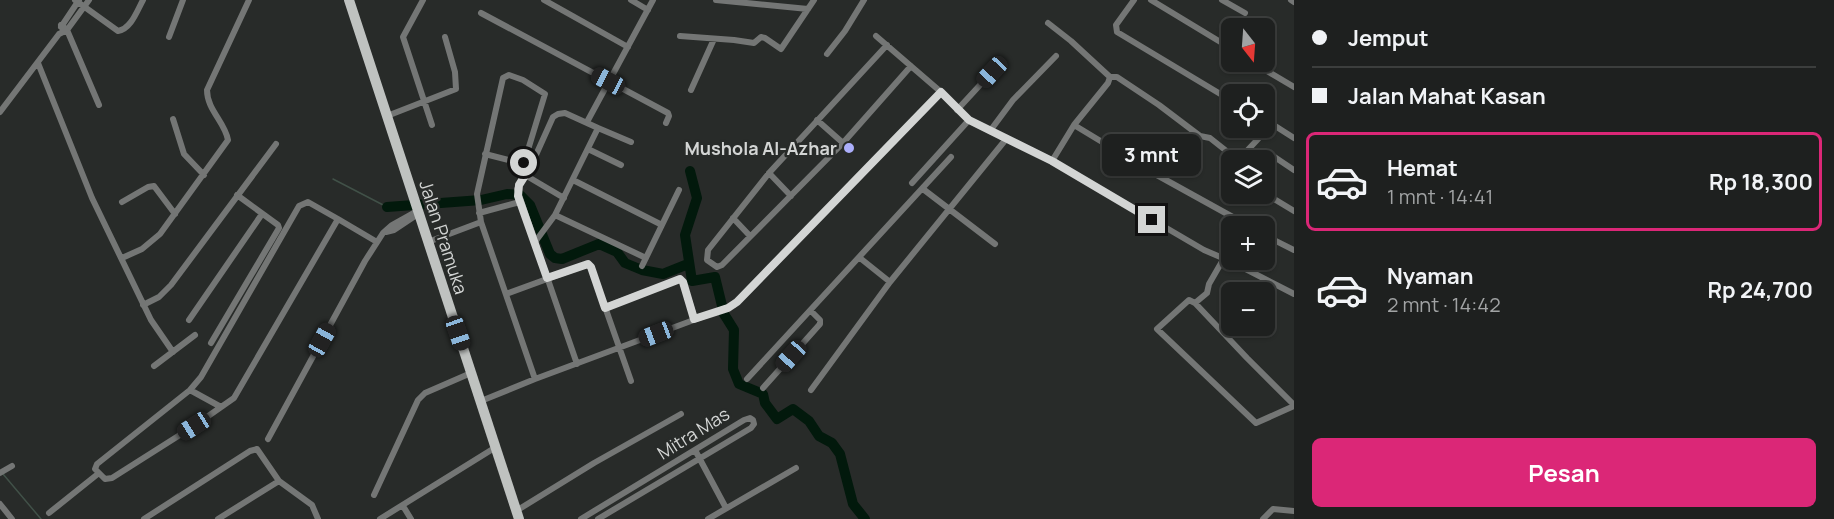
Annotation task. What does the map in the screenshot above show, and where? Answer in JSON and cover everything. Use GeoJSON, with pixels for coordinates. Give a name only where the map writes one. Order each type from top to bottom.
{"type":"FeatureCollection","features":[{"type":"Feature","properties":{"kind":"main road","name":"Jalan Pramuka"},"geometry":{"type":"LineString","coordinates":[[349,0],[517,515]]}},
{"type":"Feature","properties":{"kind":"street"},"geometry":{"type":"LineString","coordinates":[[99,105],[64,27],[77,0],[87,3],[114,30],[122,31],[129,25],[143,0]]}},
{"type":"Feature","properties":{"kind":"street"},"geometry":{"type":"LineString","coordinates":[[169,37],[183,0]]}},
{"type":"Feature","properties":{"kind":"street"},"geometry":{"type":"LineString","coordinates":[[122,258],[154,241],[228,140],[227,134],[210,105],[207,90],[249,0]]}},
{"type":"Feature","properties":{"kind":"street"},"geometry":{"type":"LineString","coordinates":[[423,0],[403,37],[432,125]]}},
{"type":"Feature","properties":{"kind":"street"},"geometry":{"type":"LineString","coordinates":[[544,0],[628,47]]}},
{"type":"Feature","properties":{"kind":"street"},"geometry":{"type":"LineString","coordinates":[[631,0],[648,10]]}},
{"type":"Feature","properties":{"kind":"street"},"geometry":{"type":"LineString","coordinates":[[587,122],[653,0]]}},
{"type":"Feature","properties":{"kind":"street"},"geometry":{"type":"LineString","coordinates":[[716,0],[808,9]]}},
{"type":"Feature","properties":{"kind":"street"},"geometry":{"type":"LineString","coordinates":[[680,36],[754,43],[758,38],[763,37],[781,49],[814,0]]}},
{"type":"Feature","properties":{"kind":"street"},"geometry":{"type":"LineString","coordinates":[[827,54],[845,31],[864,0]]}},
{"type":"Feature","properties":{"kind":"street"},"geometry":{"type":"LineString","coordinates":[[1134,0],[1116,25],[1117,32],[1221,94]]}},
{"type":"Feature","properties":{"kind":"street"},"geometry":{"type":"LineString","coordinates":[[1151,0],[1221,42]]}},
{"type":"Feature","properties":{"kind":"street"},"geometry":{"type":"LineString","coordinates":[[1222,0],[1245,13]]}},
{"type":"Feature","properties":{"kind":"street"},"geometry":{"type":"LineString","coordinates":[[0,112],[64,27],[87,3]]}},
{"type":"Feature","properties":{"kind":"street"},"geometry":{"type":"LineString","coordinates":[[481,13],[668,113],[666,123]]}},
{"type":"Feature","properties":{"kind":"street"},"geometry":{"type":"LineString","coordinates":[[1048,23],[1110,77],[1118,77],[1200,136],[1210,138],[1234,157],[1244,154],[1259,138]]}},
{"type":"Feature","properties":{"kind":"street"},"geometry":{"type":"LineString","coordinates":[[876,36],[941,92],[969,120],[1052,161],[1193,244],[1221,257]]}},
{"type":"Feature","properties":{"kind":"street"},"geometry":{"type":"LineString","coordinates":[[387,116],[457,87],[445,37]]}},
{"type":"Feature","properties":{"kind":"street"},"geometry":{"type":"LineString","coordinates":[[691,90],[714,39]]}},
{"type":"Feature","properties":{"kind":"street"},"geometry":{"type":"LineString","coordinates":[[887,45],[769,173],[733,218],[708,250],[707,260],[713,266],[719,266],[843,143],[911,66]]}},
{"type":"Feature","properties":{"kind":"street"},"geometry":{"type":"LineString","coordinates":[[990,131],[1029,81],[1056,56]]}},
{"type":"Feature","properties":{"kind":"street"},"geometry":{"type":"LineString","coordinates":[[38,63],[92,198],[143,304],[159,334],[173,352]]}},
{"type":"Feature","properties":{"kind":"street"},"geometry":{"type":"LineString","coordinates":[[957,110],[992,72]]}},
{"type":"Feature","properties":{"kind":"street"},"geometry":{"type":"LineString","coordinates":[[1269,72],[1294,87]]}},
{"type":"Feature","properties":{"kind":"street"},"geometry":{"type":"LineString","coordinates":[[535,379],[481,222],[477,194],[503,78],[508,75],[545,94],[528,165],[519,185],[519,197],[539,238],[547,278],[577,364]]}},
{"type":"Feature","properties":{"kind":"street"},"geometry":{"type":"LineString","coordinates":[[1052,161],[1074,125],[1108,83],[1110,77]]}},
{"type":"Feature","properties":{"kind":"street"},"geometry":{"type":"LineString","coordinates":[[481,401],[728,308],[737,302],[941,92]]}},
{"type":"Feature","properties":{"kind":"street"},"geometry":{"type":"LineString","coordinates":[[528,165],[555,115],[565,112],[631,142]]}},
{"type":"Feature","properties":{"kind":"street"},"geometry":{"type":"LineString","coordinates":[[173,119],[184,154],[204,175]]}},
{"type":"Feature","properties":{"kind":"street"},"geometry":{"type":"LineString","coordinates":[[817,120],[843,143]]}},
{"type":"Feature","properties":{"kind":"street"},"geometry":{"type":"LineString","coordinates":[[912,183],[969,120]]}},
{"type":"Feature","properties":{"kind":"street"},"geometry":{"type":"LineString","coordinates":[[1074,125],[1155,174],[1232,216]]}},
{"type":"Feature","properties":{"kind":"street"},"geometry":{"type":"LineString","coordinates":[[1275,126],[1294,138]]}},
{"type":"Feature","properties":{"kind":"street"},"geometry":{"type":"LineString","coordinates":[[539,238],[555,215],[598,128]]}},
{"type":"Feature","properties":{"kind":"street"},"geometry":{"type":"LineString","coordinates":[[811,390],[890,282],[1007,138]]}},
{"type":"Feature","properties":{"kind":"street"},"geometry":{"type":"LineString","coordinates":[[143,304],[159,297],[171,285],[276,144]]}},
{"type":"Feature","properties":{"kind":"street"},"geometry":{"type":"LineString","coordinates":[[588,149],[621,165]]}},
{"type":"Feature","properties":{"kind":"street"},"geometry":{"type":"LineString","coordinates":[[485,154],[528,165]]}},
{"type":"Feature","properties":{"kind":"street"},"geometry":{"type":"LineString","coordinates":[[747,379],[951,157]]}},
{"type":"Feature","properties":{"kind":"street"},"geometry":{"type":"LineString","coordinates":[[1275,158],[1294,170]]}},
{"type":"Feature","properties":{"kind":"street"},"geometry":{"type":"LineString","coordinates":[[769,173],[791,195]]}},
{"type":"Feature","properties":{"kind":"street"},"geometry":{"type":"LineString","coordinates":[[525,175],[564,198]]}},
{"type":"Feature","properties":{"kind":"street"},"geometry":{"type":"LineString","coordinates":[[573,180],[662,225]]}},
{"type":"Feature","properties":{"kind":"street"},"geometry":{"type":"LineString","coordinates":[[122,202],[153,186],[175,214]]}},
{"type":"Feature","properties":{"kind":"street"},"geometry":{"type":"LineString","coordinates":[[923,189],[995,244]]}},
{"type":"Feature","properties":{"kind":"street"},"geometry":{"type":"LineString","coordinates":[[642,266],[679,190]]}},
{"type":"Feature","properties":{"kind":"street"},"geometry":{"type":"LineString","coordinates":[[212,343],[279,230],[278,225],[237,195]]}},
{"type":"Feature","properties":{"kind":"street"},"geometry":{"type":"LineString","coordinates":[[479,210],[519,197]]}},
{"type":"Feature","properties":{"kind":"street"},"geometry":{"type":"LineString","coordinates":[[1275,200],[1294,211]]}},
{"type":"Feature","properties":{"kind":"street"},"geometry":{"type":"LineString","coordinates":[[338,219],[239,392],[221,407],[112,478],[105,479],[95,469],[96,464],[190,390],[210,361],[299,206],[308,202],[338,219],[377,242]]}},
{"type":"Feature","properties":{"kind":"street"},"geometry":{"type":"LineString","coordinates":[[268,439],[377,242],[392,225],[416,209]]}},
{"type":"Feature","properties":{"kind":"street"},"geometry":{"type":"LineString","coordinates":[[189,320],[262,214]]}},
{"type":"Feature","properties":{"kind":"street"},"geometry":{"type":"LineString","coordinates":[[555,215],[646,258]]}},
{"type":"Feature","properties":{"kind":"street"},"geometry":{"type":"LineString","coordinates":[[733,218],[750,236]]}},
{"type":"Feature","properties":{"kind":"street"},"geometry":{"type":"LineString","coordinates":[[427,242],[481,222]]}},
{"type":"Feature","properties":{"kind":"street"},"geometry":{"type":"LineString","coordinates":[[1275,240],[1294,250]]}},
{"type":"Feature","properties":{"kind":"street"},"geometry":{"type":"LineString","coordinates":[[860,258],[890,282]]}},
{"type":"Feature","properties":{"kind":"street"},"geometry":{"type":"LineString","coordinates":[[1195,303],[1207,293],[1209,284],[1221,263]]}},
{"type":"Feature","properties":{"kind":"street"},"geometry":{"type":"LineString","coordinates":[[506,294],[588,264],[631,381]]}},
{"type":"Feature","properties":{"kind":"street"},"geometry":{"type":"LineString","coordinates":[[1247,270],[1294,294]]}},
{"type":"Feature","properties":{"kind":"street"},"geometry":{"type":"LineString","coordinates":[[605,308],[680,279],[683,282],[694,319]]}},
{"type":"Feature","properties":{"kind":"street"},"geometry":{"type":"LineString","coordinates":[[1188,300],[1195,303],[1292,405],[1261,423],[1256,423],[1159,332],[1158,327],[1188,300]]}},
{"type":"Feature","properties":{"kind":"street"},"geometry":{"type":"LineString","coordinates":[[763,388],[820,324],[820,320],[811,311]]}},
{"type":"Feature","properties":{"kind":"street"},"geometry":{"type":"LineString","coordinates":[[154,366],[195,335]]}},
{"type":"Feature","properties":{"kind":"street"},"geometry":{"type":"LineString","coordinates":[[374,495],[418,400],[425,393],[471,374]]}},
{"type":"Feature","properties":{"kind":"street"},"geometry":{"type":"LineString","coordinates":[[190,390],[221,407]]}},
{"type":"Feature","properties":{"kind":"street"},"geometry":{"type":"LineString","coordinates":[[517,515],[594,463],[681,414]]}},
{"type":"Feature","properties":{"kind":"street","name":"Mitra Mas"},"geometry":{"type":"LineString","coordinates":[[581,519],[744,420],[750,418],[753,420],[754,424],[751,428],[598,519]]}},
{"type":"Feature","properties":{"kind":"street"},"geometry":{"type":"LineString","coordinates":[[380,519],[496,447]]}},
{"type":"Feature","properties":{"kind":"street"},"geometry":{"type":"LineString","coordinates":[[144,519],[254,449],[259,450],[279,481],[312,505],[317,519],[311,519]]}},
{"type":"Feature","properties":{"kind":"street"},"geometry":{"type":"LineString","coordinates":[[695,450],[726,508]]}},
{"type":"Feature","properties":{"kind":"street"},"geometry":{"type":"LineString","coordinates":[[2,472],[12,466]]}},
{"type":"Feature","properties":{"kind":"street"},"geometry":{"type":"LineString","coordinates":[[708,519],[796,468]]}},
{"type":"Feature","properties":{"kind":"street"},"geometry":{"type":"LineString","coordinates":[[49,513],[99,473]]}},
{"type":"Feature","properties":{"kind":"street"},"geometry":{"type":"LineString","coordinates":[[218,519],[279,481]]}},
{"type":"Feature","properties":{"kind":"street"},"geometry":{"type":"LineString","coordinates":[[629,490],[633,498]]}},
{"type":"Feature","properties":{"kind":"street"},"geometry":{"type":"LineString","coordinates":[[0,504],[12,519]]}},
{"type":"Feature","properties":{"kind":"street"},"geometry":{"type":"LineString","coordinates":[[403,506],[411,519]]}},
{"type":"Feature","properties":{"kind":"street"},"geometry":{"type":"LineString","coordinates":[[1263,519],[1273,509],[1294,511]]}},
{"type":"Feature","properties":{"kind":"street"},"geometry":{"type":"LineString","coordinates":[[0,517],[7,513]]}},
{"type":"Feature","properties":{"kind":"waterway"},"geometry":{"type":"LineString","coordinates":[[690,171],[697,198],[685,235],[692,281],[715,277],[724,314],[734,330],[733,369],[739,384],[763,394],[765,403],[777,419],[793,409],[809,421],[819,436],[832,443],[840,454],[853,504],[865,519]]}},
{"type":"Feature","properties":{"kind":"waterway"},"geometry":{"type":"LineString","coordinates":[[333,179],[387,207]]}},
{"type":"Feature","properties":{"kind":"waterway"},"geometry":{"type":"LineString","coordinates":[[387,207],[481,200],[507,194],[520,195],[530,205],[550,254],[555,258],[562,259],[599,244],[617,252],[625,263],[642,270],[663,274],[688,264]]}},
{"type":"Feature","properties":{"kind":"waterway"},"geometry":{"type":"LineString","coordinates":[[3,474],[41,519]]}},
{"type":"Feature","properties":{"kind":"place","name":"Mushola Al-Azhar"},"geometry":{"type":"Point","coordinates":[849,148]}},
{"type":"Feature","properties":{"kind":"route"},"geometry":{"type":"LineString","coordinates":[[524,163],[531,166],[517,189],[518,196],[547,278],[588,264],[605,308],[680,279],[683,282],[694,319],[734,305],[941,92],[969,120],[1052,161],[1152,220]]}}]}
